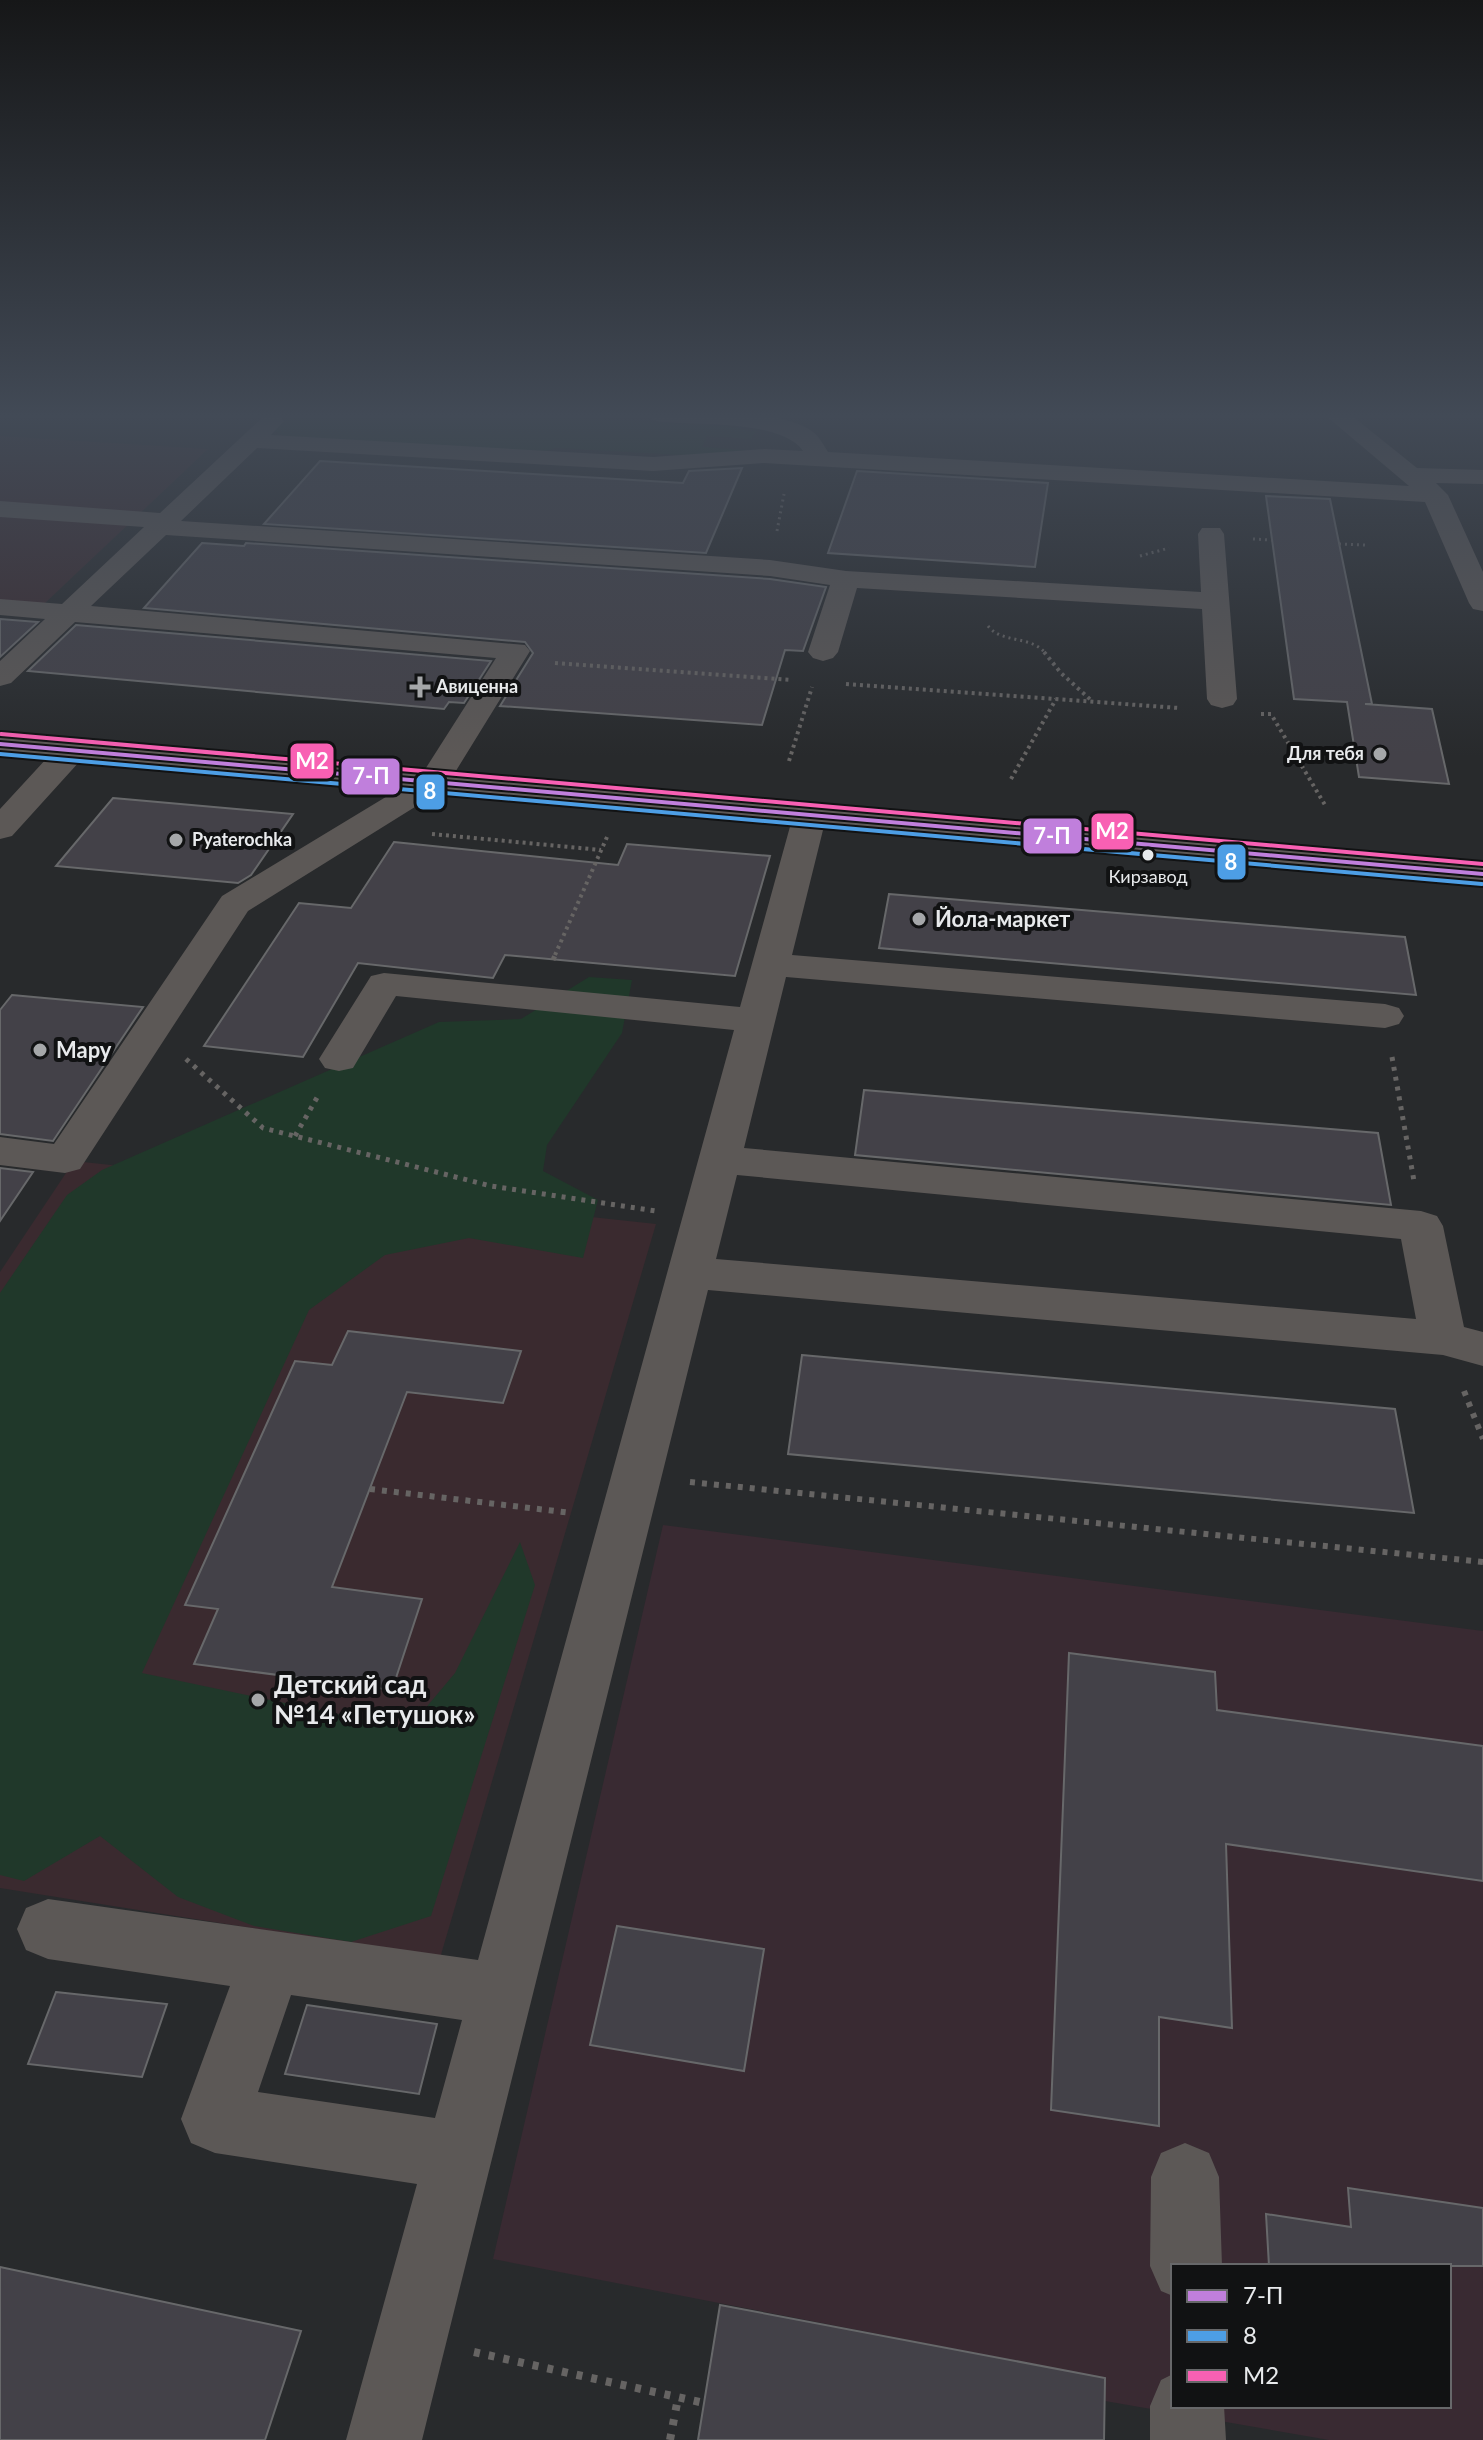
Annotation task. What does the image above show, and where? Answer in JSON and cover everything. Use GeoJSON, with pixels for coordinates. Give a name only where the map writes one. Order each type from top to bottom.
{"type":"FeatureCollection","features":[{"type":"Feature","properties":{"kind":"street"},"geometry":{"type":"LineString","coordinates":[[0,677],[158,529]]}},
{"type":"Feature","properties":{"kind":"street"},"geometry":{"type":"LineString","coordinates":[[230,529],[770,568],[846,579],[1216,601]]}},
{"type":"Feature","properties":{"kind":"street"},"geometry":{"type":"LineString","coordinates":[[1450,529],[1483,603]]}},
{"type":"Feature","properties":{"kind":"street"},"geometry":{"type":"LineString","coordinates":[[1211,534],[1222,699]]}},
{"type":"Feature","properties":{"kind":"street"},"geometry":{"type":"LineString","coordinates":[[823,652],[846,579]]}},
{"type":"Feature","properties":{"kind":"street"},"geometry":{"type":"LineString","coordinates":[[0,607],[515,651],[433,782],[235,904],[65,1159],[0,1151]]}},
{"type":"Feature","properties":{"kind":"street"},"geometry":{"type":"LineString","coordinates":[[0,744],[1483,874]]}},
{"type":"Feature","properties":{"kind":"street"},"geometry":{"type":"LineString","coordinates":[[0,829],[72,750]]}},
{"type":"Feature","properties":{"kind":"street"},"geometry":{"type":"LineString","coordinates":[[384,2440],[810,815]]}},
{"type":"Feature","properties":{"kind":"street"},"geometry":{"type":"LineString","coordinates":[[771,964],[1385,1016]]}},
{"type":"Feature","properties":{"kind":"street"},"geometry":{"type":"LineString","coordinates":[[339,1059],[384,984],[756,1020]]}},
{"type":"Feature","properties":{"kind":"street"},"geometry":{"type":"LineString","coordinates":[[691,1273],[1463,1344],[1421,1226],[720,1160]]}},
{"type":"Feature","properties":{"kind":"street"},"geometry":{"type":"LineString","coordinates":[[48,1929],[501,1995]]}},
{"type":"Feature","properties":{"kind":"street"},"geometry":{"type":"LineString","coordinates":[[271,1961],[215,2119],[459,2156]]}},
{"type":"Feature","properties":{"kind":"street"},"geometry":{"type":"LineString","coordinates":[[1185,2177],[1186,2264]]}},
{"type":"Feature","properties":{"kind":"street"},"geometry":{"type":"LineString","coordinates":[[1187,2408],[1188,2440]]}},
{"type":"Feature","properties":{"kind":"path"},"geometry":{"type":"LineString","coordinates":[[770,568],[777,529]]}},
{"type":"Feature","properties":{"kind":"path"},"geometry":{"type":"LineString","coordinates":[[1339,544],[1365,545]]}},
{"type":"Feature","properties":{"kind":"path"},"geometry":{"type":"LineString","coordinates":[[950,585],[972,599],[994,634],[1040,646],[1061,673],[1093,702]]}},
{"type":"Feature","properties":{"kind":"path"},"geometry":{"type":"LineString","coordinates":[[789,761],[823,652]]}},
{"type":"Feature","properties":{"kind":"path"},"geometry":{"type":"LineString","coordinates":[[510,660],[1180,708]]}},
{"type":"Feature","properties":{"kind":"path"},"geometry":{"type":"LineString","coordinates":[[1011,779],[1056,699]]}},
{"type":"Feature","properties":{"kind":"path"},"geometry":{"type":"LineString","coordinates":[[1255,713],[1271,714],[1325,805]]}},
{"type":"Feature","properties":{"kind":"path"},"geometry":{"type":"LineString","coordinates":[[536,999],[613,825]]}},
{"type":"Feature","properties":{"kind":"path"},"geometry":{"type":"LineString","coordinates":[[359,827],[601,850]]}},
{"type":"Feature","properties":{"kind":"path"},"geometry":{"type":"LineString","coordinates":[[179,989],[182,1056],[263,1128],[491,1186],[705,1218]]}},
{"type":"Feature","properties":{"kind":"path"},"geometry":{"type":"LineString","coordinates":[[1385,1016],[1421,1226]]}},
{"type":"Feature","properties":{"kind":"path"},"geometry":{"type":"LineString","coordinates":[[638,1476],[1483,1562]]}},
{"type":"Feature","properties":{"kind":"path"},"geometry":{"type":"LineString","coordinates":[[370,1489],[584,1514]]}},
{"type":"Feature","properties":{"kind":"path"},"geometry":{"type":"LineString","coordinates":[[411,2338],[704,2403]]}},
{"type":"Feature","properties":{"kind":"path"},"geometry":{"type":"LineString","coordinates":[[670,2440],[678,2398]]}},
{"type":"Feature","properties":{"kind":"shaded area"},"geometry":{"type":"Polygon","coordinates":[[[0,529],[123,529],[44,604],[0,601],[0,529]]]}},
{"type":"Feature","properties":{"kind":"shaded area","name":"Детский сад №14 «Петушок»"},"geometry":{"type":"Polygon","coordinates":[[[74,1161],[656,1224],[440,1958],[0,1888],[0,1272],[74,1161]]]}},
{"type":"Feature","properties":{"kind":"shaded area"},"geometry":{"type":"Polygon","coordinates":[[[663,1525],[1483,1631],[1483,2440],[1329,2440],[1105,2401],[1104,2378],[493,2259],[663,1525]]]}},
{"type":"Feature","properties":{"kind":"green space"},"geometry":{"type":"Polygon","coordinates":[[[589,977],[632,980],[622,1033],[547,1145],[543,1171],[598,1200],[583,1258],[469,1238],[385,1255],[309,1310],[142,1673],[408,1729],[455,1673],[520,1542],[535,1585],[431,1916],[351,1942],[254,1926],[178,1897],[100,1836],[24,1881],[0,1875],[0,1293],[67,1195],[102,1170],[439,1022],[521,1019],[589,977]]]}},
{"type":"Feature","properties":{"kind":"building"},"geometry":{"type":"Polygon","coordinates":[[[338,529],[716,529],[706,553],[338,529]]]}},
{"type":"Feature","properties":{"kind":"building"},"geometry":{"type":"Polygon","coordinates":[[[837,529],[1041,529],[1035,567],[828,553],[837,529]]]}},
{"type":"Feature","properties":{"kind":"building"},"geometry":{"type":"Polygon","coordinates":[[[1271,529],[1336,529],[1372,704],[1365,704],[1432,709],[1449,784],[1359,777],[1347,702],[1294,699],[1271,529]]]}},
{"type":"Feature","properties":{"kind":"building"},"geometry":{"type":"Polygon","coordinates":[[[202,543],[244,546],[246,543],[770,579],[826,587],[803,651],[785,650],[762,725],[500,706],[533,653],[525,642],[144,608],[202,543]]]}},
{"type":"Feature","properties":{"kind":"building"},"geometry":{"type":"Polygon","coordinates":[[[0,619],[38,622],[0,657],[0,619]]]}},
{"type":"Feature","properties":{"kind":"building"},"geometry":{"type":"Polygon","coordinates":[[[76,625],[491,661],[464,703],[449,702],[444,709],[28,671],[76,625]]]}},
{"type":"Feature","properties":{"kind":"building","name":"Pyaterochka"},"geometry":{"type":"Polygon","coordinates":[[[113,798],[293,814],[251,875],[238,883],[56,866],[113,798]]]}},
{"type":"Feature","properties":{"kind":"building"},"geometry":{"type":"Polygon","coordinates":[[[394,842],[618,865],[627,844],[770,856],[735,976],[505,955],[493,978],[358,963],[303,1057],[204,1046],[299,903],[351,908],[394,842]]]}},
{"type":"Feature","properties":{"kind":"building"},"geometry":{"type":"Polygon","coordinates":[[[889,894],[1405,937],[1416,995],[879,948],[889,894]]]}},
{"type":"Feature","properties":{"kind":"building"},"geometry":{"type":"Polygon","coordinates":[[[12,995],[143,1007],[53,1141],[0,1134],[0,1010],[12,995]]]}},
{"type":"Feature","properties":{"kind":"building"},"geometry":{"type":"Polygon","coordinates":[[[864,1090],[1378,1133],[1391,1205],[855,1155],[864,1090]]]}},
{"type":"Feature","properties":{"kind":"building"},"geometry":{"type":"Polygon","coordinates":[[[0,1168],[33,1172],[0,1221],[0,1168]]]}},
{"type":"Feature","properties":{"kind":"building"},"geometry":{"type":"Polygon","coordinates":[[[348,1331],[521,1351],[503,1403],[407,1392],[332,1587],[422,1599],[392,1690],[194,1664],[218,1609],[185,1605],[295,1361],[332,1365],[348,1331]]]}},
{"type":"Feature","properties":{"kind":"building"},"geometry":{"type":"Polygon","coordinates":[[[802,1355],[1395,1409],[1414,1513],[788,1454],[802,1355]]]}},
{"type":"Feature","properties":{"kind":"building"},"geometry":{"type":"Polygon","coordinates":[[[1069,1653],[1215,1672],[1217,1710],[1483,1746],[1483,1881],[1226,1844],[1232,2028],[1159,2017],[1159,2126],[1051,2110],[1069,1653]]]}},
{"type":"Feature","properties":{"kind":"building"},"geometry":{"type":"Polygon","coordinates":[[[617,1926],[764,1949],[744,2071],[590,2045],[617,1926]]]}},
{"type":"Feature","properties":{"kind":"building"},"geometry":{"type":"Polygon","coordinates":[[[56,1992],[167,2004],[142,2077],[28,2064],[56,1992]]]}},
{"type":"Feature","properties":{"kind":"building"},"geometry":{"type":"Polygon","coordinates":[[[307,2005],[437,2024],[419,2094],[285,2074],[307,2005]]]}},
{"type":"Feature","properties":{"kind":"building"},"geometry":{"type":"Polygon","coordinates":[[[1348,2188],[1483,2208],[1483,2266],[1269,2264],[1266,2214],[1351,2227],[1348,2188]]]}},
{"type":"Feature","properties":{"kind":"building"},"geometry":{"type":"Polygon","coordinates":[[[0,2267],[301,2331],[265,2440],[0,2440],[0,2267]]]}},
{"type":"Feature","properties":{"kind":"building"},"geometry":{"type":"Polygon","coordinates":[[[720,2305],[1105,2378],[1104,2440],[698,2440],[720,2305]]]}},
{"type":"Feature","properties":{"kind":"transit line","name":"М2"},"geometry":{"type":"LineString","coordinates":[[1,734],[1483,864]]}},
{"type":"Feature","properties":{"kind":"transit line","name":"7-П"},"geometry":{"type":"LineString","coordinates":[[0,744],[1483,874]]}},
{"type":"Feature","properties":{"kind":"transit line","name":"8"},"geometry":{"type":"LineString","coordinates":[[0,754],[1482,884]]}},
{"type":"Feature","properties":{"kind":"place","name":"Авиценна"},"geometry":{"type":"Point","coordinates":[420,687]}},
{"type":"Feature","properties":{"kind":"place","name":"Для тебя"},"geometry":{"type":"Point","coordinates":[1380,754]}},
{"type":"Feature","properties":{"kind":"place","name":"Pyaterochka"},"geometry":{"type":"Point","coordinates":[176,840]}},
{"type":"Feature","properties":{"kind":"place","name":"Кирзавод"},"geometry":{"type":"Point","coordinates":[1148,855]}},
{"type":"Feature","properties":{"kind":"place","name":"Йола-маркет"},"geometry":{"type":"Point","coordinates":[919,919]}},
{"type":"Feature","properties":{"kind":"place","name":"Мару"},"geometry":{"type":"Point","coordinates":[40,1050]}},
{"type":"Feature","properties":{"kind":"place","name":"Детский сад №14 «Петушок»"},"geometry":{"type":"Point","coordinates":[258,1700]}}]}
